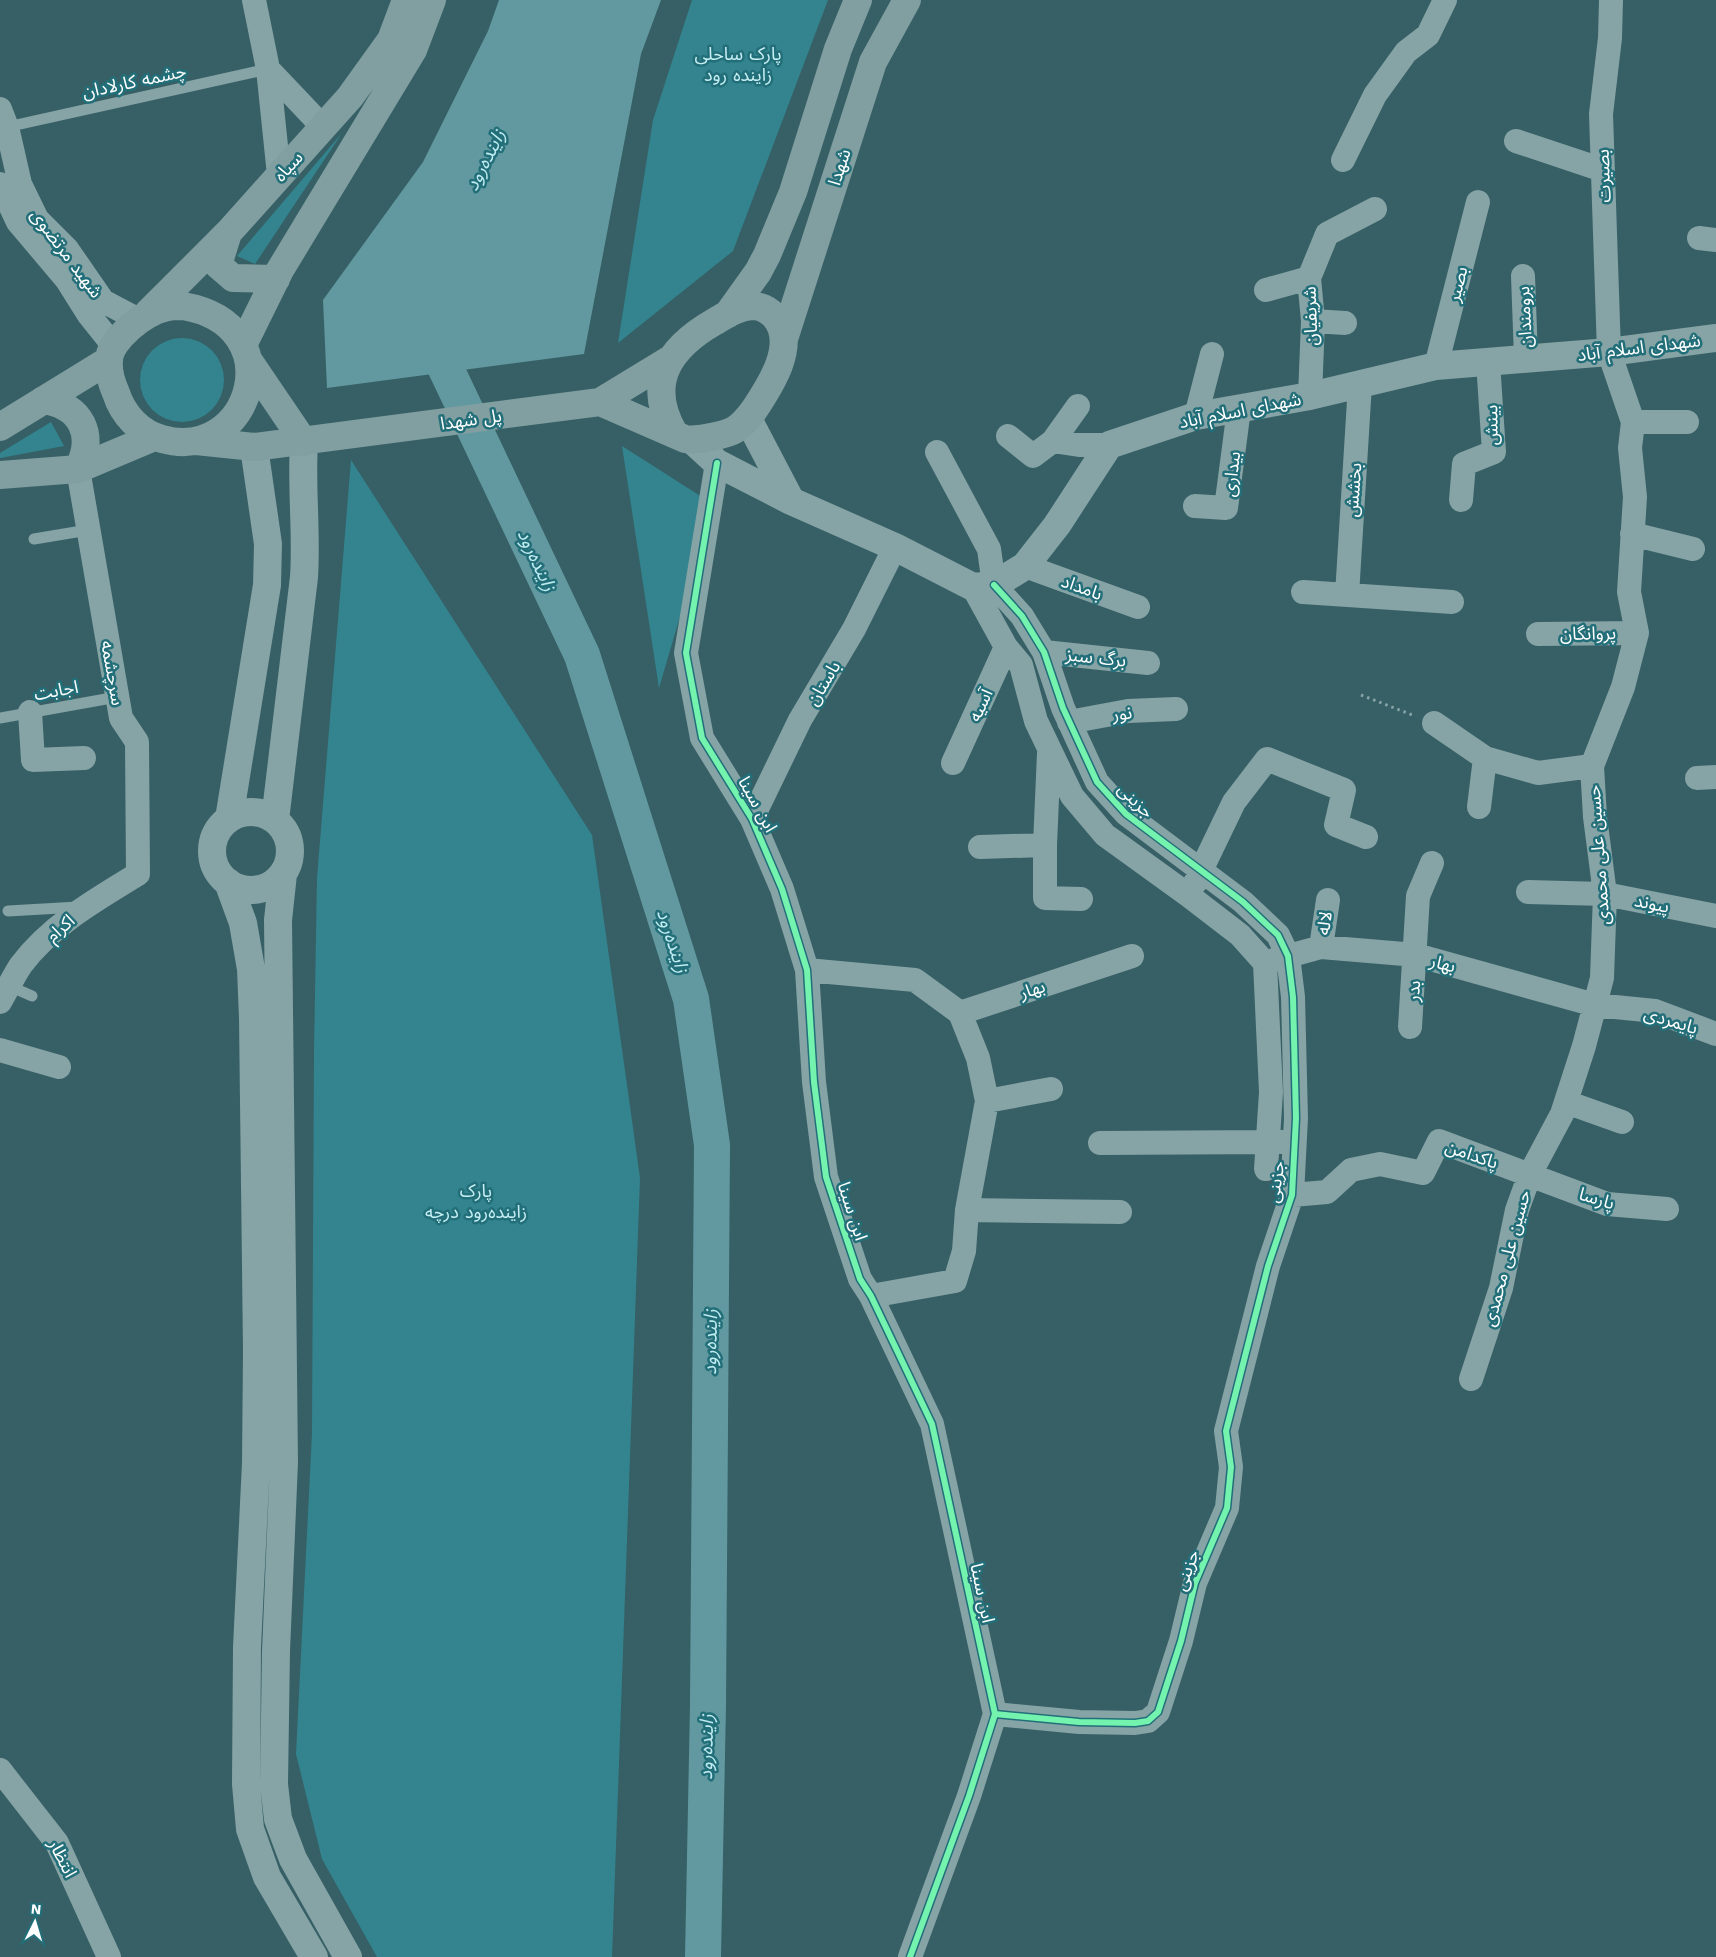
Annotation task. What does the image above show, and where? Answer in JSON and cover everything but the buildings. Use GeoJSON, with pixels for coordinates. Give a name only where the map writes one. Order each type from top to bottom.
{"type":"FeatureCollection","features":[{"type":"Feature","properties":{"kind":"main road","name":"سپاه"},"geometry":{"type":"LineString","coordinates":[[143,318],[228,233],[350,97],[391,40],[406,0]]}},
{"type":"Feature","properties":{"kind":"main road"},"geometry":{"type":"LineString","coordinates":[[111,352],[113,385],[120,406],[134,424],[154,437],[174,442],[196,441],[212,435],[227,425],[238,412],[246,396],[250,379],[246,353],[276,279],[414,50],[432,0]]}},
{"type":"Feature","properties":{"kind":"main road","name":"شهدا"},"geometry":{"type":"LineString","coordinates":[[728,314],[758,272],[771,246],[793,192],[838,49],[858,0]]}},
{"type":"Feature","properties":{"kind":"main road","name":"شهدا"},"geometry":{"type":"LineString","coordinates":[[784,339],[873,62],[907,0]]}},
{"type":"Feature","properties":{"kind":"main road"},"geometry":{"type":"LineString","coordinates":[[228,233],[218,265],[233,278],[276,279]]}},
{"type":"Feature","properties":{"kind":"main road"},"geometry":{"type":"LineString","coordinates":[[0,427],[43,400],[111,352],[143,318],[164,308],[183,306],[202,309],[219,317],[233,329],[246,353],[304,442]]}},
{"type":"Feature","properties":{"kind":"main road"},"geometry":{"type":"LineString","coordinates":[[754,306],[769,310],[780,323],[784,339],[781,358],[772,383],[748,419],[734,430],[683,437],[600,402],[669,360],[684,343],[742,307],[754,306]]}},
{"type":"Feature","properties":{"kind":"main road"},"geometry":{"type":"LineString","coordinates":[[669,360],[662,378],[661,399],[665,418],[683,437]]}},
{"type":"Feature","properties":{"kind":"main road"},"geometry":{"type":"LineString","coordinates":[[43,400],[56,402],[69,408],[78,417],[85,430],[87,443],[84,457],[78,469]]}},
{"type":"Feature","properties":{"kind":"main road","name":"پل شهدا"},"geometry":{"type":"LineString","coordinates":[[196,441],[254,447],[600,402]]}},
{"type":"Feature","properties":{"kind":"main road"},"geometry":{"type":"LineString","coordinates":[[0,475],[78,469],[154,437]]}},
{"type":"Feature","properties":{"kind":"street"},"geometry":{"type":"LineString","coordinates":[[254,0],[268,69],[279,175]]}},
{"type":"Feature","properties":{"kind":"street"},"geometry":{"type":"LineString","coordinates":[[1342,160],[1375,95],[1406,52],[1428,35],[1445,0]]}},
{"type":"Feature","properties":{"kind":"street","name":"بصیرت"},"geometry":{"type":"LineString","coordinates":[[1609,352],[1601,114],[1610,38],[1611,0]]}},
{"type":"Feature","properties":{"kind":"street"},"geometry":{"type":"LineString","coordinates":[[268,69],[322,127]]}},
{"type":"Feature","properties":{"kind":"street","name":"شهيد مرتضوی"},"geometry":{"type":"LineString","coordinates":[[2,122],[20,184],[37,218],[67,249],[102,301],[98,310],[143,318]]}},
{"type":"Feature","properties":{"kind":"street"},"geometry":{"type":"LineString","coordinates":[[1516,141],[1603,170]]}},
{"type":"Feature","properties":{"kind":"street"},"geometry":{"type":"LineString","coordinates":[[0,184],[18,222],[67,280],[98,310],[111,352]]}},
{"type":"Feature","properties":{"kind":"street","name":"بصیر"},"geometry":{"type":"LineString","coordinates":[[1436,366],[1478,202]]}},
{"type":"Feature","properties":{"kind":"street","name":"شریفیان"},"geometry":{"type":"LineString","coordinates":[[1310,396],[1312,321],[1309,278],[1327,234],[1375,209]]}},
{"type":"Feature","properties":{"kind":"street","name":"برومندان"},"geometry":{"type":"LineString","coordinates":[[1522,276],[1526,358]]}},
{"type":"Feature","properties":{"kind":"street"},"geometry":{"type":"LineString","coordinates":[[1266,290],[1309,278]]}},
{"type":"Feature","properties":{"kind":"street"},"geometry":{"type":"LineString","coordinates":[[1312,321],[1345,323]]}},
{"type":"Feature","properties":{"kind":"street","name":"شهدای اسلام آباد"},"geometry":{"type":"LineString","coordinates":[[1109,445],[1196,416],[1310,396],[1436,366],[1609,352],[1716,338]]}},
{"type":"Feature","properties":{"kind":"street","name":"حسین علی محمدی"},"geometry":{"type":"LineString","coordinates":[[1471,1379],[1500,1288],[1517,1210],[1530,1174],[1566,1102],[1602,978],[1605,894],[1595,817],[1592,766],[1623,687],[1638,633],[1629,592],[1635,497],[1630,448],[1632,422],[1609,352]]}},
{"type":"Feature","properties":{"kind":"street"},"geometry":{"type":"LineString","coordinates":[[1196,416],[1212,354]]}},
{"type":"Feature","properties":{"kind":"street","name":"بینش"},"geometry":{"type":"LineString","coordinates":[[1461,500],[1464,464],[1494,452],[1488,362]]}},
{"type":"Feature","properties":{"kind":"street","name":"بخشش"},"geometry":{"type":"LineString","coordinates":[[1347,595],[1360,384]]}},
{"type":"Feature","properties":{"kind":"street"},"geometry":{"type":"LineString","coordinates":[[1008,436],[1032,456],[1053,441],[1078,406]]}},
{"type":"Feature","properties":{"kind":"street","name":"بیداری"},"geometry":{"type":"LineString","coordinates":[[1195,506],[1226,508],[1239,408]]}},
{"type":"Feature","properties":{"kind":"street"},"geometry":{"type":"LineString","coordinates":[[748,419],[791,501]]}},
{"type":"Feature","properties":{"kind":"street"},"geometry":{"type":"LineString","coordinates":[[1632,422],[1687,422]]}},
{"type":"Feature","properties":{"kind":"street"},"geometry":{"type":"LineString","coordinates":[[683,437],[717,463],[791,501],[984,586],[1025,566],[1057,525],[1109,445]]}},
{"type":"Feature","properties":{"kind":"street"},"geometry":{"type":"LineString","coordinates":[[1053,441],[1079,445],[1109,445]]}},
{"type":"Feature","properties":{"kind":"street"},"geometry":{"type":"LineString","coordinates":[[275,820],[307,542],[302,472],[304,442]]}},
{"type":"Feature","properties":{"kind":"street"},"geometry":{"type":"LineString","coordinates":[[229,819],[267,585],[268,544],[254,447]]}},
{"type":"Feature","properties":{"kind":"street"},"geometry":{"type":"LineString","coordinates":[[937,452],[989,549],[984,586],[1006,646],[1020,665],[1036,721],[1072,796],[1106,836],[1188,894],[1240,935],[1265,963],[1271,1092],[1266,1169]]}},
{"type":"Feature","properties":{"kind":"street","name":"ابن سینا"},"geometry":{"type":"LineString","coordinates":[[717,463],[686,653],[702,738],[752,819],[782,889],[807,970],[814,1082],[826,1177],[860,1279],[871,1296],[932,1424],[996,1714]]}},
{"type":"Feature","properties":{"kind":"street","name":"سرچشمه"},"geometry":{"type":"LineString","coordinates":[[78,469],[120,718],[137,742],[138,874]]}},
{"type":"Feature","properties":{"kind":"street"},"geometry":{"type":"LineString","coordinates":[[1632,534],[1693,549]]}},
{"type":"Feature","properties":{"kind":"street","name":"باستان"},"geometry":{"type":"LineString","coordinates":[[752,819],[800,720],[854,629],[895,547]]}},
{"type":"Feature","properties":{"kind":"street","name":"بامداد"},"geometry":{"type":"LineString","coordinates":[[1025,566],[1138,607]]}},
{"type":"Feature","properties":{"kind":"street","name":"جزینی"},"geometry":{"type":"LineString","coordinates":[[984,586],[1022,616],[1044,652],[1069,722],[1097,782],[1126,814],[1151,835],[1202,870],[1243,902],[1278,935],[1288,956],[1293,997],[1296,1059],[1292,1195],[1268,1266],[1226,1431],[1231,1467],[1228,1508],[1195,1583],[1182,1641],[1158,1712],[1148,1721],[1134,1723],[1079,1722],[996,1714]]}},
{"type":"Feature","properties":{"kind":"street"},"geometry":{"type":"LineString","coordinates":[[1303,592],[1452,602]]}},
{"type":"Feature","properties":{"kind":"street","name":"پروانگان"},"geometry":{"type":"LineString","coordinates":[[1538,634],[1638,633]]}},
{"type":"Feature","properties":{"kind":"street","name":"آسیه"},"geometry":{"type":"LineString","coordinates":[[953,762],[1006,646]]}},
{"type":"Feature","properties":{"kind":"street","name":"برگ سبز"},"geometry":{"type":"LineString","coordinates":[[1044,652],[1148,663]]}},
{"type":"Feature","properties":{"kind":"street","name":"نور"},"geometry":{"type":"LineString","coordinates":[[1069,722],[1128,711],[1176,709]]}},
{"type":"Feature","properties":{"kind":"street"},"geometry":{"type":"LineString","coordinates":[[30,712],[33,760],[84,758]]}},
{"type":"Feature","properties":{"kind":"street"},"geometry":{"type":"LineString","coordinates":[[1434,723],[1486,758],[1538,773],[1592,766]]}},
{"type":"Feature","properties":{"kind":"street"},"geometry":{"type":"LineString","coordinates":[[1049,751],[1045,898],[1081,899]]}},
{"type":"Feature","properties":{"kind":"street"},"geometry":{"type":"LineString","coordinates":[[1479,807],[1486,758]]}},
{"type":"Feature","properties":{"kind":"street"},"geometry":{"type":"LineString","coordinates":[[1188,894],[1202,870],[1234,802],[1267,759],[1344,790],[1336,825],[1366,837]]}},
{"type":"Feature","properties":{"kind":"street"},"geometry":{"type":"LineString","coordinates":[[252,812],[264,814],[275,820],[289,840],[288,864],[282,874],[274,883],[251,890],[238,888],[228,882],[219,873],[214,862],[212,850],[214,838],[220,828],[229,819],[240,814],[252,812]]}},
{"type":"Feature","properties":{"kind":"street"},"geometry":{"type":"LineString","coordinates":[[1106,836],[1126,814]]}},
{"type":"Feature","properties":{"kind":"street"},"geometry":{"type":"LineString","coordinates":[[980,847],[1045,845]]}},
{"type":"Feature","properties":{"kind":"street","name":"بدر"},"geometry":{"type":"LineString","coordinates":[[1410,1028],[1416,955],[1418,896],[1432,863]]}},
{"type":"Feature","properties":{"kind":"street","name":"اکرام"},"geometry":{"type":"LineString","coordinates":[[3,991],[22,965],[55,930],[84,907],[138,874]]}},
{"type":"Feature","properties":{"kind":"street"},"geometry":{"type":"LineString","coordinates":[[282,874],[278,920],[284,1462],[276,1651],[274,1784],[278,1819],[293,1859],[348,1957]]}},
{"type":"Feature","properties":{"kind":"street"},"geometry":{"type":"LineString","coordinates":[[228,882],[243,923],[251,969],[253,1028],[257,1360],[256,1463],[247,1647],[246,1784],[250,1829],[267,1877],[314,1957]]}},
{"type":"Feature","properties":{"kind":"street","name":"پیوند"},"geometry":{"type":"LineString","coordinates":[[1528,892],[1605,894],[1716,916]]}},
{"type":"Feature","properties":{"kind":"street","name":"لاله"},"geometry":{"type":"LineString","coordinates":[[1321,947],[1328,900]]}},
{"type":"Feature","properties":{"kind":"street","name":"بهار"},"geometry":{"type":"LineString","coordinates":[[1265,963],[1321,947],[1416,955],[1595,1005]]}},
{"type":"Feature","properties":{"kind":"street","name":"بهار"},"geometry":{"type":"LineString","coordinates":[[960,1013],[1132,956]]}},
{"type":"Feature","properties":{"kind":"street"},"geometry":{"type":"LineString","coordinates":[[807,970],[915,980],[960,1013],[978,1058],[987,1101],[967,1210],[964,1251],[954,1281],[871,1296]]}},
{"type":"Feature","properties":{"kind":"street","name":"پایمردی"},"geometry":{"type":"LineString","coordinates":[[1595,1005],[1655,1011],[1716,1034]]}},
{"type":"Feature","properties":{"kind":"street"},"geometry":{"type":"LineString","coordinates":[[0,1050],[59,1067]]}},
{"type":"Feature","properties":{"kind":"street"},"geometry":{"type":"LineString","coordinates":[[987,1101],[1051,1089]]}},
{"type":"Feature","properties":{"kind":"street"},"geometry":{"type":"LineString","coordinates":[[1566,1102],[1622,1122]]}},
{"type":"Feature","properties":{"kind":"street","name":"پاکدامن"},"geometry":{"type":"LineString","coordinates":[[1292,1195],[1328,1192],[1351,1170],[1380,1164],[1423,1173],[1439,1141],[1530,1174]]}},
{"type":"Feature","properties":{"kind":"street"},"geometry":{"type":"LineString","coordinates":[[1100,1143],[1295,1142]]}},
{"type":"Feature","properties":{"kind":"street","name":"پارسا"},"geometry":{"type":"LineString","coordinates":[[1530,1174],[1607,1204],[1667,1209]]}},
{"type":"Feature","properties":{"kind":"street"},"geometry":{"type":"LineString","coordinates":[[967,1210],[1120,1212]]}},
{"type":"Feature","properties":{"kind":"street"},"geometry":{"type":"LineString","coordinates":[[910,1957],[970,1796],[996,1714]]}},
{"type":"Feature","properties":{"kind":"street","name":"انتظار"},"geometry":{"type":"LineString","coordinates":[[0,1770],[57,1843],[109,1957]]}},
{"type":"Feature","properties":{"kind":"lane","name":"چشمه کارلادان"},"geometry":{"type":"LineString","coordinates":[[2,122],[268,69]]}},
{"type":"Feature","properties":{"kind":"lane"},"geometry":{"type":"LineString","coordinates":[[34,539],[88,530]]}},
{"type":"Feature","properties":{"kind":"lane","name":"اجابت"},"geometry":{"type":"LineString","coordinates":[[0,718],[117,697]]}},
{"type":"Feature","properties":{"kind":"lane"},"geometry":{"type":"LineString","coordinates":[[8,911],[84,907]]}},
{"type":"Feature","properties":{"kind":"lane"},"geometry":{"type":"LineString","coordinates":[[3,991],[32,996]]}},
{"type":"Feature","properties":{"kind":"path"},"geometry":{"type":"LineString","coordinates":[[1362,695],[1434,723]]}},
{"type":"Feature","properties":{"kind":"green space","name":"پارک ساحلی زاینده رود"},"geometry":{"type":"Polygon","coordinates":[[[692,0],[828,0],[733,251],[618,343],[653,120],[692,0]]]}},
{"type":"Feature","properties":{"kind":"green space"},"geometry":{"type":"Polygon","coordinates":[[[342,133],[255,264],[237,256],[342,133]]]}},
{"type":"Feature","properties":{"kind":"green space"},"geometry":{"type":"Polygon","coordinates":[[[174,338],[190,338],[206,345],[217,356],[224,372],[221,396],[212,410],[206,415],[190,422],[174,422],[158,415],[147,404],[140,388],[140,372],[147,356],[158,345],[174,338]]]}},
{"type":"Feature","properties":{"kind":"green space"},"geometry":{"type":"Polygon","coordinates":[[[51,422],[64,446],[0,458],[0,453],[51,422]]]}},
{"type":"Feature","properties":{"kind":"green space"},"geometry":{"type":"Polygon","coordinates":[[[622,446],[713,504],[659,688],[622,446]]]}},
{"type":"Feature","properties":{"kind":"green space","name":"پارک زاینده‌رود درچه"},"geometry":{"type":"Polygon","coordinates":[[[351,460],[592,835],[640,1178],[612,1957],[377,1957],[322,1859],[296,1754],[312,1433],[317,878],[351,460]]]}},
{"type":"Feature","properties":{"kind":"water"},"geometry":{"type":"Polygon","coordinates":[[[499,0],[661,0],[641,54],[584,354],[327,388],[323,300],[423,162],[488,31],[499,0]]]}},
{"type":"Feature","properties":{"kind":"waterway","name":"زاینده‌رود"},"geometry":{"type":"LineString","coordinates":[[431,327],[429,333],[582,655],[691,999],[712,1145],[708,1705],[703,1957]]}},
{"type":"Feature","properties":{"kind":"cycle path"},"geometry":{"type":"LineString","coordinates":[[717,463],[686,653],[702,738],[752,819],[782,889],[807,970],[814,1082],[826,1177],[860,1279],[871,1296],[932,1424],[995,1714],[969,1796],[910,1957]]}},
{"type":"Feature","properties":{"kind":"cycle path"},"geometry":{"type":"LineString","coordinates":[[994,585],[1022,616],[1044,652],[1063,708],[1097,782],[1126,814],[1243,902],[1278,935],[1288,956],[1293,997],[1296,1118],[1292,1195],[1268,1266],[1226,1431],[1231,1467],[1227,1508],[1195,1583],[1181,1641],[1158,1712],[1148,1721],[1135,1723],[1079,1722],[995,1714]]}}]}
